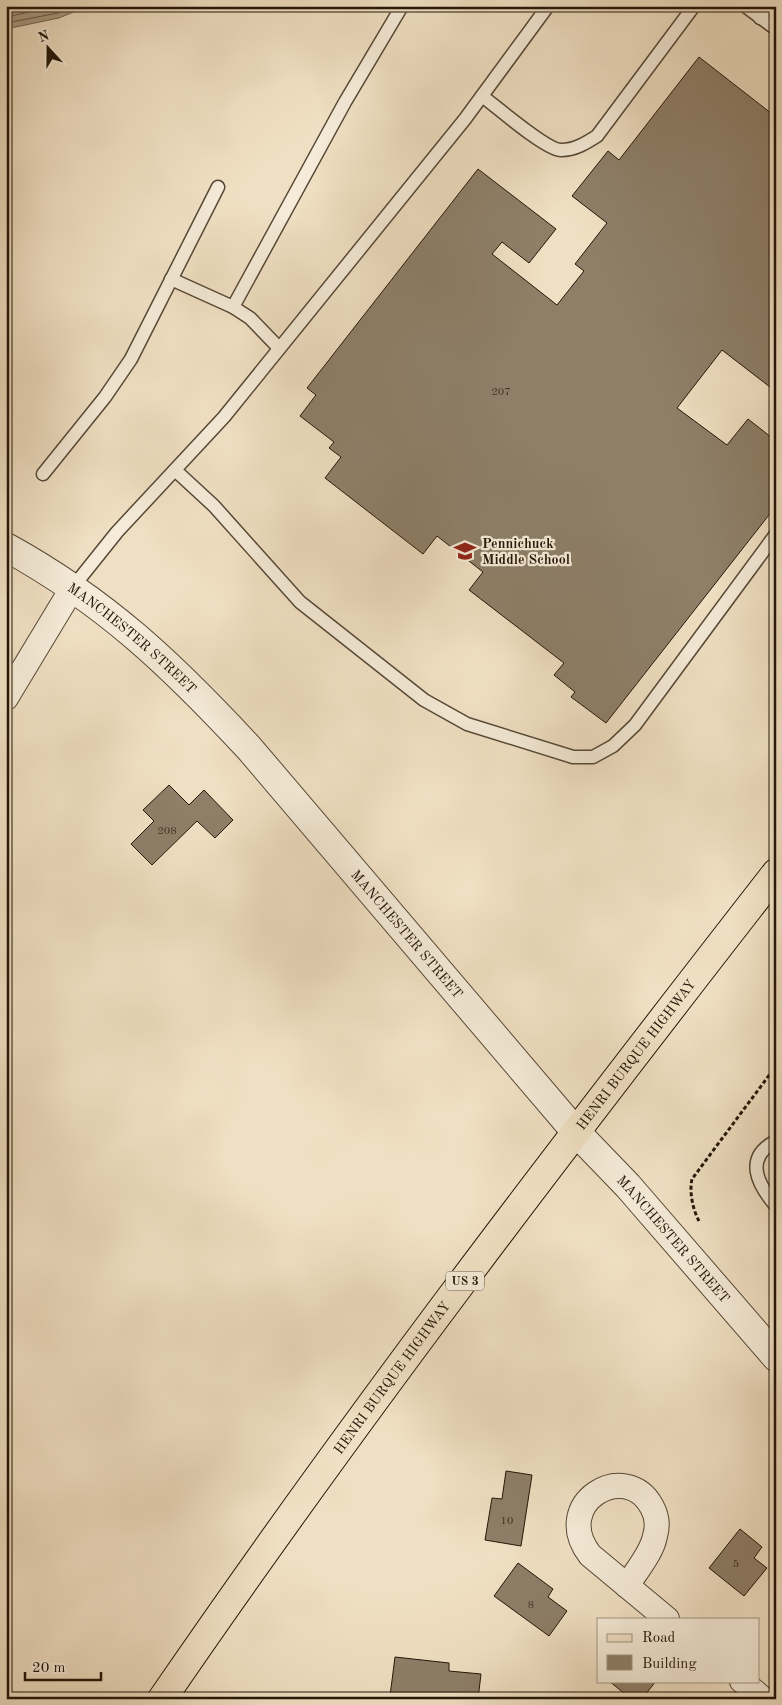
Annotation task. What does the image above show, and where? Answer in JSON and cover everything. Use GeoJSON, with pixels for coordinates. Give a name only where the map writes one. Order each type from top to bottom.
{"type":"FeatureCollection","features":[{"type":"Feature","properties":{"kind":"main road","name":"HENRI BURQUE HIGHWAY"},"geometry":{"type":"LineString","coordinates":[[162,1699],[283,1527],[575,1131],[776,874]]}},
{"type":"Feature","properties":{"kind":"street","name":"MANCHESTER STREET"},"geometry":{"type":"LineString","coordinates":[[6,547],[73,587],[143,641],[196,691],[249,748],[575,1131],[628,1186],[776,1357]]}},
{"type":"Feature","properties":{"kind":"street"},"geometry":{"type":"LineString","coordinates":[[6,698],[73,587]]}},
{"type":"Feature","properties":{"kind":"street"},"geometry":{"type":"LineString","coordinates":[[627,1586],[666,1618]]}},
{"type":"Feature","properties":{"kind":"street"},"geometry":{"type":"LineString","coordinates":[[743,1682],[763,1699]]}},
{"type":"Feature","properties":{"kind":"lane"},"geometry":{"type":"LineString","coordinates":[[233,307],[345,102],[402,6]]}},
{"type":"Feature","properties":{"kind":"lane"},"geometry":{"type":"LineString","coordinates":[[73,587],[117,532],[224,417],[482,96],[548,6]]}},
{"type":"Feature","properties":{"kind":"lane"},"geometry":{"type":"LineString","coordinates":[[482,96],[546,145],[560,150],[578,147],[597,136],[694,6]]}},
{"type":"Feature","properties":{"kind":"lane"},"geometry":{"type":"LineString","coordinates":[[745,6],[776,29]]}},
{"type":"Feature","properties":{"kind":"lane"},"geometry":{"type":"LineString","coordinates":[[760,18],[769,6]]}},
{"type":"Feature","properties":{"kind":"lane"},"geometry":{"type":"LineString","coordinates":[[43,474],[105,397],[131,359],[218,187]]}},
{"type":"Feature","properties":{"kind":"lane"},"geometry":{"type":"LineString","coordinates":[[171,278],[233,307],[250,318],[279,348]]}},
{"type":"Feature","properties":{"kind":"lane"},"geometry":{"type":"LineString","coordinates":[[175,470],[214,506],[300,602],[424,700],[467,724],[573,757],[593,756],[613,746],[635,725],[776,534]]}},
{"type":"Feature","properties":{"kind":"lane"},"geometry":{"type":"LineString","coordinates":[[776,1141],[761,1154],[756,1166],[758,1181],[776,1206]]}},
{"type":"Feature","properties":{"kind":"path"},"geometry":{"type":"LineString","coordinates":[[699,1221],[694,1213],[692,1179],[776,1066]]}},
{"type":"Feature","properties":{"kind":"water"},"geometry":{"type":"Polygon","coordinates":[[[6,6],[88,6],[59,18],[6,29],[6,6]]]}},
{"type":"Feature","properties":{"kind":"building"},"geometry":{"type":"Polygon","coordinates":[[[699,57],[776,117],[776,379],[770,387],[722,350],[677,408],[727,445],[748,419],[776,441],[776,506],[606,723],[571,697],[575,692],[554,675],[564,663],[469,590],[483,572],[437,536],[423,554],[325,478],[341,457],[329,448],[334,442],[300,416],[316,395],[307,388],[478,169],[556,229],[529,263],[502,242],[492,254],[557,305],[584,271],[575,264],[607,223],[572,196],[608,151],[619,160],[699,57]]]}},
{"type":"Feature","properties":{"kind":"building"},"geometry":{"type":"Polygon","coordinates":[[[169,785],[189,805],[204,790],[233,820],[215,838],[197,821],[152,865],[131,844],[154,821],[143,810],[169,785]]]}},
{"type":"Feature","properties":{"kind":"building"},"geometry":{"type":"Polygon","coordinates":[[[506,1471],[532,1475],[521,1546],[485,1540],[492,1498],[502,1499],[506,1471]]]}},
{"type":"Feature","properties":{"kind":"building"},"geometry":{"type":"Polygon","coordinates":[[[740,1529],[762,1547],[754,1558],[767,1568],[744,1596],[709,1568],[740,1529]]]}},
{"type":"Feature","properties":{"kind":"building"},"geometry":{"type":"Polygon","coordinates":[[[518,1563],[553,1589],[548,1597],[567,1611],[549,1636],[494,1596],[518,1563]]]}},
{"type":"Feature","properties":{"kind":"building"},"geometry":{"type":"Polygon","coordinates":[[[395,1657],[449,1663],[449,1671],[481,1674],[478,1699],[417,1699],[390,1696],[395,1657]]]}},
{"type":"Feature","properties":{"kind":"building"},"geometry":{"type":"Polygon","coordinates":[[[610,1682],[655,1682],[642,1699],[631,1699],[610,1682]]]}},
{"type":"Feature","properties":{"kind":"place","name":"Pennichuck Middle School"},"geometry":{"type":"Point","coordinates":[465,551]}}]}
